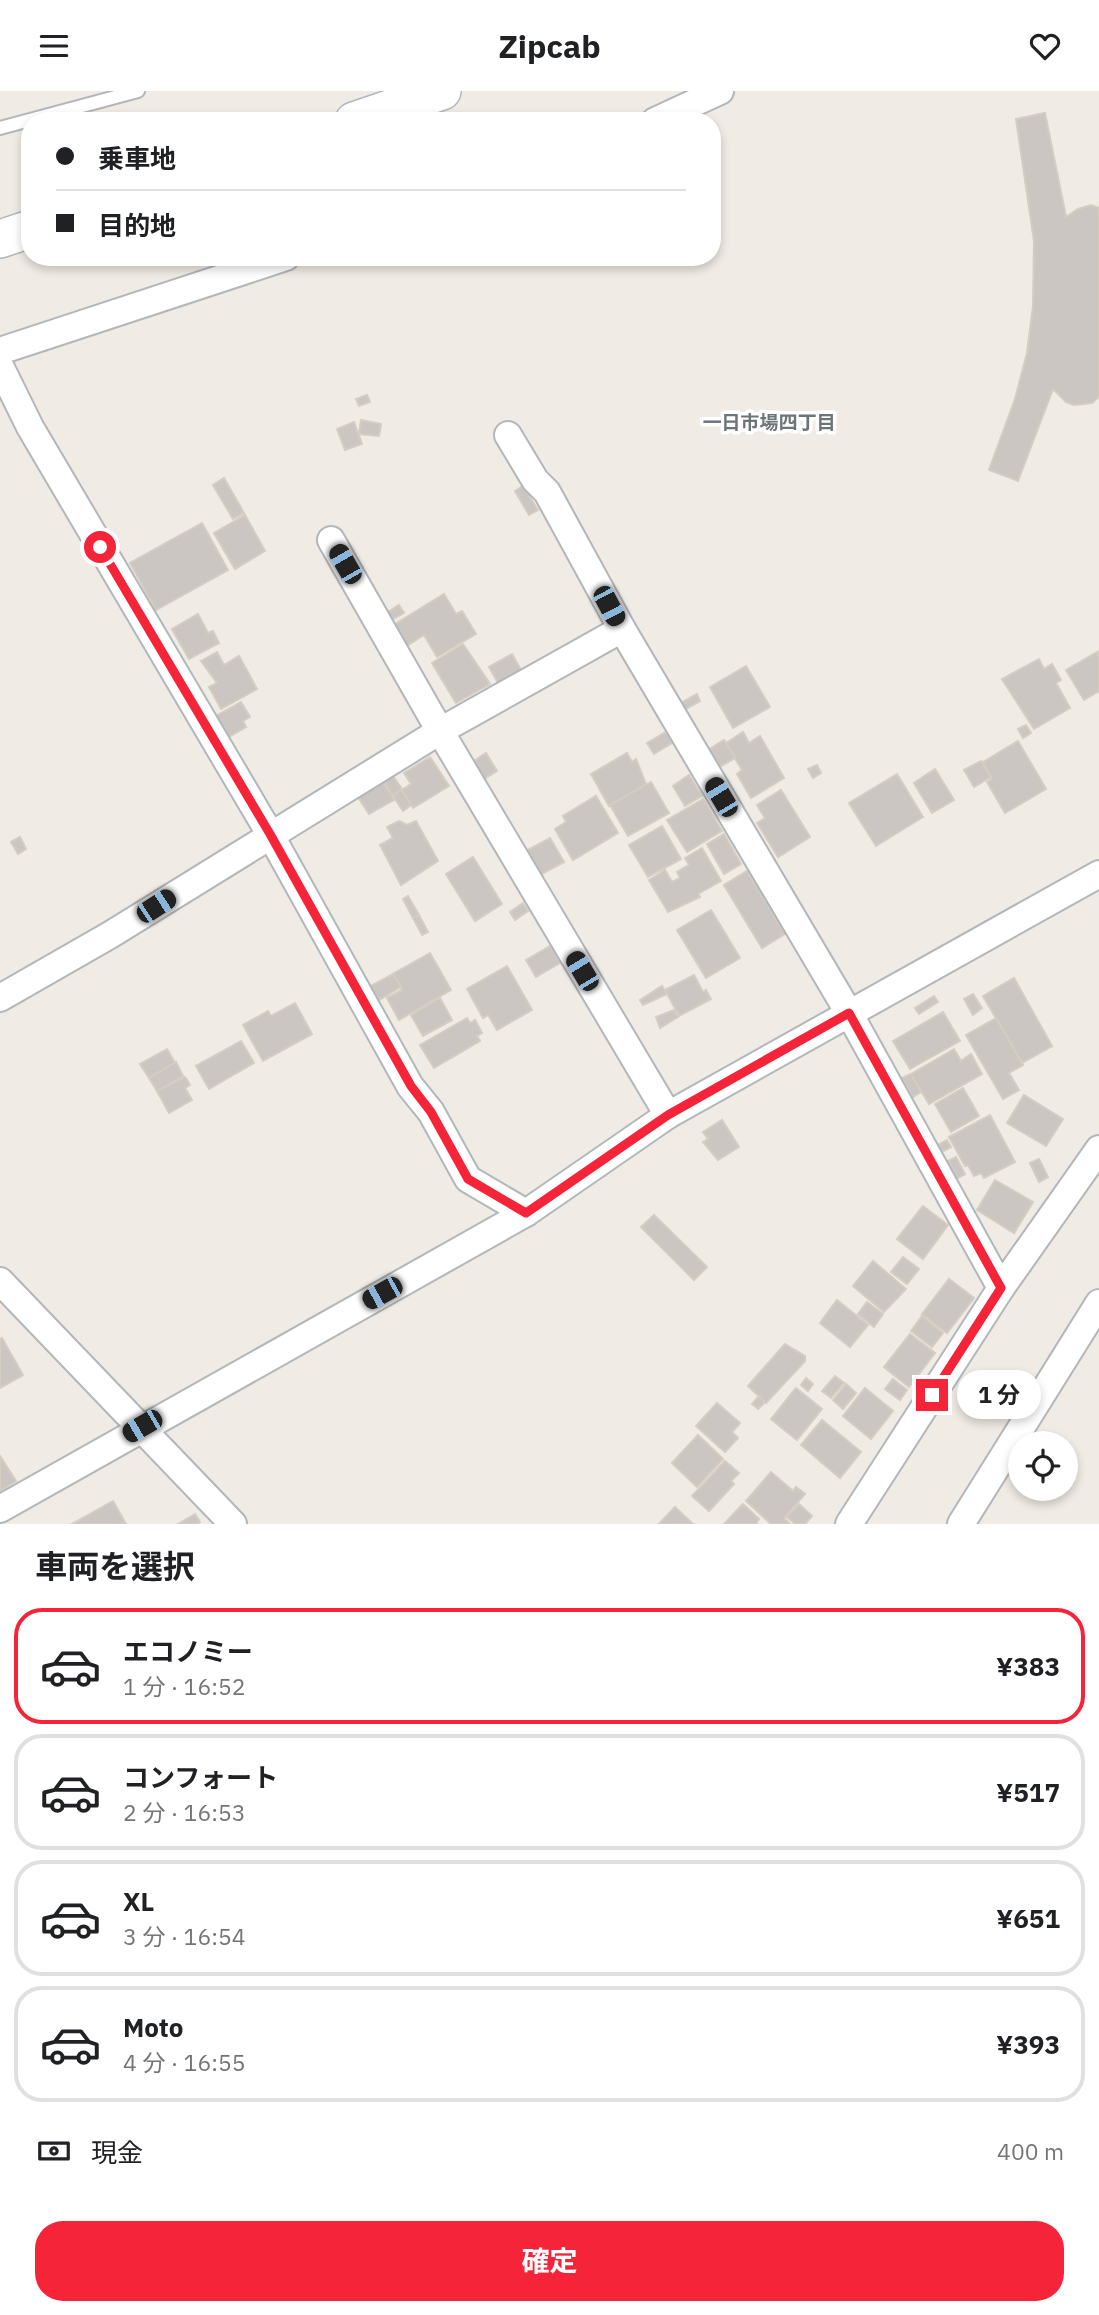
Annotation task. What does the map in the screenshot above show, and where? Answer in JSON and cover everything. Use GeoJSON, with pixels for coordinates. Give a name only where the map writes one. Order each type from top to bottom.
{"type":"FeatureCollection","features":[{"type":"Feature","properties":{"kind":"main road"},"geometry":{"type":"LineString","coordinates":[[380,112],[442,91]]}},
{"type":"Feature","properties":{"kind":"main road"},"geometry":{"type":"LineString","coordinates":[[0,239],[21,232]]}},
{"type":"Feature","properties":{"kind":"street"},"geometry":{"type":"LineString","coordinates":[[674,112],[720,91]]}},
{"type":"Feature","properties":{"kind":"street"},"geometry":{"type":"LineString","coordinates":[[0,351],[259,266]]}},
{"type":"Feature","properties":{"kind":"street"},"geometry":{"type":"LineString","coordinates":[[0,366],[30,427],[270,834],[411,1086],[431,1112],[468,1179],[526,1213]]}},
{"type":"Feature","properties":{"kind":"street"},"geometry":{"type":"LineString","coordinates":[[508,435],[547,492],[622,629],[849,1013],[1001,1288]]}},
{"type":"Feature","properties":{"kind":"street"},"geometry":{"type":"LineString","coordinates":[[331,540],[440,731],[668,1115]]}},
{"type":"Feature","properties":{"kind":"street"},"geometry":{"type":"LineString","coordinates":[[0,997],[110,935],[440,731],[622,629]]}},
{"type":"Feature","properties":{"kind":"street"},"geometry":{"type":"LineString","coordinates":[[0,1509],[142,1426],[526,1213],[668,1115],[1099,874]]}},
{"type":"Feature","properties":{"kind":"street"},"geometry":{"type":"LineString","coordinates":[[849,1524],[1001,1288],[1099,1149]]}},
{"type":"Feature","properties":{"kind":"street"},"geometry":{"type":"LineString","coordinates":[[0,1281],[142,1426],[233,1524]]}},
{"type":"Feature","properties":{"kind":"street"},"geometry":{"type":"LineString","coordinates":[[961,1524],[1099,1303]]}},
{"type":"Feature","properties":{"kind":"lane"},"geometry":{"type":"LineString","coordinates":[[60,112],[138,91]]}},
{"type":"Feature","properties":{"kind":"lane"},"geometry":{"type":"LineString","coordinates":[[0,128],[21,122]]}},
{"type":"Feature","properties":{"kind":"building"},"geometry":{"type":"Polygon","coordinates":[[[1045,113],[1066,217],[1091,205],[1099,208],[1099,397],[1092,403],[1074,405],[1066,402],[1053,389],[1018,481],[989,470],[1015,399],[1027,353],[1033,306],[1034,241],[1016,119],[1045,113]]]}},
{"type":"Feature","properties":{"kind":"building"},"geometry":{"type":"Polygon","coordinates":[[[367,395],[370,402],[359,406],[356,399],[367,395]]]}},
{"type":"Feature","properties":{"kind":"building"},"geometry":{"type":"Polygon","coordinates":[[[361,420],[381,424],[379,436],[359,434],[361,420]]]}},
{"type":"Feature","properties":{"kind":"building"},"geometry":{"type":"Polygon","coordinates":[[[354,422],[362,444],[345,450],[337,429],[354,422]]]}},
{"type":"Feature","properties":{"kind":"building"},"geometry":{"type":"Polygon","coordinates":[[[224,478],[244,513],[233,519],[213,485],[224,478]]]}},
{"type":"Feature","properties":{"kind":"building"},"geometry":{"type":"Polygon","coordinates":[[[523,486],[538,510],[529,515],[515,491],[523,486]]]}},
{"type":"Feature","properties":{"kind":"building"},"geometry":{"type":"Polygon","coordinates":[[[245,515],[265,551],[235,569],[214,533],[245,515]]]}},
{"type":"Feature","properties":{"kind":"building"},"geometry":{"type":"Polygon","coordinates":[[[202,523],[228,570],[156,610],[130,563],[202,523]]]}},
{"type":"Feature","properties":{"kind":"building"},"geometry":{"type":"Polygon","coordinates":[[[444,594],[456,614],[462,611],[476,634],[437,657],[424,635],[405,647],[392,626],[444,594]]]}},
{"type":"Feature","properties":{"kind":"building"},"geometry":{"type":"Polygon","coordinates":[[[399,605],[404,613],[390,621],[385,614],[399,605]]]}},
{"type":"Feature","properties":{"kind":"building"},"geometry":{"type":"Polygon","coordinates":[[[198,614],[208,633],[213,631],[219,643],[189,659],[172,629],[198,614]]]}},
{"type":"Feature","properties":{"kind":"building"},"geometry":{"type":"Polygon","coordinates":[[[463,644],[490,684],[456,703],[432,663],[463,644]]]}},
{"type":"Feature","properties":{"kind":"building"},"geometry":{"type":"Polygon","coordinates":[[[1099,651],[1099,691],[1084,700],[1066,670],[1099,651]]]}},
{"type":"Feature","properties":{"kind":"building"},"geometry":{"type":"Polygon","coordinates":[[[217,652],[224,665],[239,656],[257,689],[221,709],[209,687],[217,683],[201,661],[217,652]]]}},
{"type":"Feature","properties":{"kind":"building"},"geometry":{"type":"Polygon","coordinates":[[[512,654],[521,670],[498,683],[489,667],[512,654]]]}},
{"type":"Feature","properties":{"kind":"building"},"geometry":{"type":"Polygon","coordinates":[[[1039,659],[1044,669],[1052,664],[1061,680],[1056,683],[1070,708],[1034,729],[1002,679],[1039,659]]]}},
{"type":"Feature","properties":{"kind":"building"},"geometry":{"type":"Polygon","coordinates":[[[746,666],[770,707],[733,728],[710,687],[746,666]]]}},
{"type":"Feature","properties":{"kind":"building"},"geometry":{"type":"Polygon","coordinates":[[[697,694],[700,701],[682,711],[679,704],[697,694]]]}},
{"type":"Feature","properties":{"kind":"building"},"geometry":{"type":"Polygon","coordinates":[[[241,702],[250,717],[243,721],[246,727],[227,738],[214,717],[241,702]]]}},
{"type":"Feature","properties":{"kind":"building"},"geometry":{"type":"Polygon","coordinates":[[[1026,725],[1031,733],[1023,738],[1018,729],[1026,725]]]}},
{"type":"Feature","properties":{"kind":"building"},"geometry":{"type":"Polygon","coordinates":[[[666,732],[672,743],[654,754],[647,743],[666,732]]]}},
{"type":"Feature","properties":{"kind":"building"},"geometry":{"type":"Polygon","coordinates":[[[743,732],[749,743],[760,736],[784,778],[751,798],[737,774],[742,770],[726,743],[743,732]]]}},
{"type":"Feature","properties":{"kind":"building"},"geometry":{"type":"Polygon","coordinates":[[[724,740],[735,758],[718,768],[708,750],[724,740]]]}},
{"type":"Feature","properties":{"kind":"building"},"geometry":{"type":"Polygon","coordinates":[[[1018,741],[1046,789],[1005,813],[987,782],[992,779],[983,762],[1018,741]]]}},
{"type":"Feature","properties":{"kind":"building"},"geometry":{"type":"Polygon","coordinates":[[[486,753],[497,771],[484,779],[474,761],[486,753]]]}},
{"type":"Feature","properties":{"kind":"building"},"geometry":{"type":"Polygon","coordinates":[[[627,753],[632,762],[636,759],[646,784],[609,806],[591,774],[627,753]]]}},
{"type":"Feature","properties":{"kind":"building"},"geometry":{"type":"Polygon","coordinates":[[[430,757],[449,786],[413,808],[402,790],[411,784],[404,773],[430,757]]]}},
{"type":"Feature","properties":{"kind":"building"},"geometry":{"type":"Polygon","coordinates":[[[981,761],[991,777],[974,787],[964,770],[981,761]]]}},
{"type":"Feature","properties":{"kind":"building"},"geometry":{"type":"Polygon","coordinates":[[[817,765],[821,773],[813,778],[808,769],[817,765]]]}},
{"type":"Feature","properties":{"kind":"building"},"geometry":{"type":"Polygon","coordinates":[[[935,769],[954,800],[932,813],[914,783],[935,769]]]}},
{"type":"Feature","properties":{"kind":"building"},"geometry":{"type":"Polygon","coordinates":[[[897,774],[923,817],[876,846],[849,803],[897,774]]]}},
{"type":"Feature","properties":{"kind":"building"},"geometry":{"type":"Polygon","coordinates":[[[689,775],[702,796],[685,806],[673,786],[689,775]]]}},
{"type":"Feature","properties":{"kind":"building"},"geometry":{"type":"Polygon","coordinates":[[[393,776],[402,789],[393,796],[384,782],[393,776]]]}},
{"type":"Feature","properties":{"kind":"building"},"geometry":{"type":"Polygon","coordinates":[[[383,782],[394,800],[369,814],[358,797],[383,782]]]}},
{"type":"Feature","properties":{"kind":"building"},"geometry":{"type":"Polygon","coordinates":[[[651,782],[669,813],[628,836],[610,805],[651,782]]]}},
{"type":"Feature","properties":{"kind":"building"},"geometry":{"type":"Polygon","coordinates":[[[401,789],[411,805],[403,811],[393,796],[401,789]]]}},
{"type":"Feature","properties":{"kind":"building"},"geometry":{"type":"Polygon","coordinates":[[[781,790],[810,837],[778,857],[757,823],[765,818],[757,805],[781,790]]]}},
{"type":"Feature","properties":{"kind":"building"},"geometry":{"type":"Polygon","coordinates":[[[596,796],[618,833],[573,860],[555,829],[566,822],[563,816],[596,796]]]}},
{"type":"Feature","properties":{"kind":"building"},"geometry":{"type":"Polygon","coordinates":[[[703,799],[722,831],[687,852],[667,820],[703,799]]]}},
{"type":"Feature","properties":{"kind":"building"},"geometry":{"type":"Polygon","coordinates":[[[399,821],[407,825],[416,821],[438,861],[401,885],[380,845],[393,838],[387,827],[399,821]]]}},
{"type":"Feature","properties":{"kind":"building"},"geometry":{"type":"Polygon","coordinates":[[[662,826],[681,859],[648,877],[629,845],[662,826]]]}},
{"type":"Feature","properties":{"kind":"building"},"geometry":{"type":"Polygon","coordinates":[[[724,834],[741,864],[724,874],[707,844],[724,834]]]}},
{"type":"Feature","properties":{"kind":"building"},"geometry":{"type":"Polygon","coordinates":[[[20,837],[26,849],[18,854],[11,842],[20,837]]]}},
{"type":"Feature","properties":{"kind":"building"},"geometry":{"type":"Polygon","coordinates":[[[550,838],[564,862],[540,875],[526,851],[550,838]]]}},
{"type":"Feature","properties":{"kind":"building"},"geometry":{"type":"Polygon","coordinates":[[[702,848],[721,881],[698,894],[700,897],[668,912],[649,880],[665,870],[672,882],[680,878],[677,872],[689,865],[685,858],[702,848]]]}},
{"type":"Feature","properties":{"kind":"building"},"geometry":{"type":"Polygon","coordinates":[[[473,857],[502,904],[475,921],[446,874],[473,857]]]}},
{"type":"Feature","properties":{"kind":"building"},"geometry":{"type":"Polygon","coordinates":[[[747,871],[785,934],[762,948],[724,885],[747,871]]]}},
{"type":"Feature","properties":{"kind":"building"},"geometry":{"type":"Polygon","coordinates":[[[408,896],[419,915],[413,918],[403,899],[408,896]]]}},
{"type":"Feature","properties":{"kind":"building"},"geometry":{"type":"Polygon","coordinates":[[[523,903],[528,911],[515,920],[510,912],[523,903]]]}},
{"type":"Feature","properties":{"kind":"building"},"geometry":{"type":"Polygon","coordinates":[[[711,910],[740,958],[706,978],[677,930],[711,910]]]}},
{"type":"Feature","properties":{"kind":"building"},"geometry":{"type":"Polygon","coordinates":[[[419,915],[428,932],[422,935],[413,918],[419,915]]]}},
{"type":"Feature","properties":{"kind":"building"},"geometry":{"type":"Polygon","coordinates":[[[550,946],[560,963],[536,977],[526,960],[550,946]]]}},
{"type":"Feature","properties":{"kind":"building"},"geometry":{"type":"Polygon","coordinates":[[[430,953],[451,990],[399,1020],[387,998],[402,990],[393,974],[430,953]]]}},
{"type":"Feature","properties":{"kind":"building"},"geometry":{"type":"Polygon","coordinates":[[[507,966],[532,1010],[497,1030],[488,1015],[483,1018],[467,989],[507,966]]]}},
{"type":"Feature","properties":{"kind":"building"},"geometry":{"type":"Polygon","coordinates":[[[393,974],[401,987],[379,1000],[371,986],[393,974]]]}},
{"type":"Feature","properties":{"kind":"building"},"geometry":{"type":"Polygon","coordinates":[[[694,975],[703,992],[706,990],[711,999],[679,1016],[665,990],[694,975]]]}},
{"type":"Feature","properties":{"kind":"building"},"geometry":{"type":"Polygon","coordinates":[[[1014,978],[1052,1046],[1022,1063],[983,996],[1014,978]]]}},
{"type":"Feature","properties":{"kind":"building"},"geometry":{"type":"Polygon","coordinates":[[[662,986],[667,994],[643,1005],[640,1000],[662,986]]]}},
{"type":"Feature","properties":{"kind":"building"},"geometry":{"type":"Polygon","coordinates":[[[973,994],[982,1008],[973,1015],[964,999],[973,994]]]}},
{"type":"Feature","properties":{"kind":"building"},"geometry":{"type":"Polygon","coordinates":[[[934,996],[938,1002],[919,1014],[915,1008],[934,996]]]}},
{"type":"Feature","properties":{"kind":"building"},"geometry":{"type":"Polygon","coordinates":[[[440,998],[452,1020],[423,1036],[411,1015],[440,998]]]}},
{"type":"Feature","properties":{"kind":"building"},"geometry":{"type":"Polygon","coordinates":[[[295,1003],[312,1034],[263,1061],[243,1025],[268,1011],[271,1016],[295,1003]]]}},
{"type":"Feature","properties":{"kind":"building"},"geometry":{"type":"Polygon","coordinates":[[[674,1010],[678,1017],[660,1028],[656,1017],[674,1010]]]}},
{"type":"Feature","properties":{"kind":"building"},"geometry":{"type":"Polygon","coordinates":[[[943,1012],[960,1041],[910,1069],[893,1041],[943,1012]]]}},
{"type":"Feature","properties":{"kind":"building"},"geometry":{"type":"Polygon","coordinates":[[[467,1018],[470,1023],[475,1020],[482,1033],[477,1036],[480,1041],[434,1068],[420,1045],[467,1018]]]}},
{"type":"Feature","properties":{"kind":"building"},"geometry":{"type":"Polygon","coordinates":[[[996,1018],[1023,1065],[1009,1073],[1019,1090],[1003,1099],[966,1035],[996,1018]]]}},
{"type":"Feature","properties":{"kind":"building"},"geometry":{"type":"Polygon","coordinates":[[[241,1041],[254,1063],[209,1089],[196,1066],[241,1041]]]}},
{"type":"Feature","properties":{"kind":"building"},"geometry":{"type":"Polygon","coordinates":[[[167,1049],[175,1063],[149,1078],[140,1064],[167,1049]]]}},
{"type":"Feature","properties":{"kind":"building"},"geometry":{"type":"Polygon","coordinates":[[[954,1049],[961,1061],[971,1054],[982,1074],[929,1104],[911,1074],[954,1049]]]}},
{"type":"Feature","properties":{"kind":"building"},"geometry":{"type":"Polygon","coordinates":[[[176,1062],[183,1076],[157,1091],[149,1078],[176,1062]]]}},
{"type":"Feature","properties":{"kind":"building"},"geometry":{"type":"Polygon","coordinates":[[[911,1074],[921,1092],[913,1097],[902,1078],[911,1074]]]}},
{"type":"Feature","properties":{"kind":"building"},"geometry":{"type":"Polygon","coordinates":[[[185,1077],[190,1085],[185,1088],[192,1100],[169,1113],[157,1091],[185,1077]]]}},
{"type":"Feature","properties":{"kind":"building"},"geometry":{"type":"Polygon","coordinates":[[[963,1088],[979,1116],[951,1132],[935,1104],[963,1088]]]}},
{"type":"Feature","properties":{"kind":"building"},"geometry":{"type":"Polygon","coordinates":[[[1024,1095],[1063,1119],[1046,1146],[1007,1123],[1024,1095]]]}},
{"type":"Feature","properties":{"kind":"building"},"geometry":{"type":"Polygon","coordinates":[[[990,1115],[1015,1162],[984,1178],[981,1173],[974,1176],[968,1165],[965,1166],[949,1137],[990,1115]]]}},
{"type":"Feature","properties":{"kind":"building"},"geometry":{"type":"Polygon","coordinates":[[[722,1120],[739,1147],[718,1160],[703,1142],[708,1139],[703,1132],[722,1120]]]}},
{"type":"Feature","properties":{"kind":"building"},"geometry":{"type":"Polygon","coordinates":[[[947,1140],[951,1147],[942,1152],[938,1145],[947,1140]]]}},
{"type":"Feature","properties":{"kind":"building"},"geometry":{"type":"Polygon","coordinates":[[[956,1157],[965,1174],[958,1178],[948,1161],[956,1157]]]}},
{"type":"Feature","properties":{"kind":"building"},"geometry":{"type":"Polygon","coordinates":[[[1039,1159],[1048,1177],[1039,1182],[1030,1163],[1039,1159]]]}},
{"type":"Feature","properties":{"kind":"building"},"geometry":{"type":"Polygon","coordinates":[[[995,1180],[1033,1202],[1014,1233],[977,1210],[995,1180]]]}},
{"type":"Feature","properties":{"kind":"building"},"geometry":{"type":"Polygon","coordinates":[[[923,1206],[948,1225],[923,1259],[897,1239],[923,1206]]]}},
{"type":"Feature","properties":{"kind":"building"},"geometry":{"type":"Polygon","coordinates":[[[654,1215],[707,1267],[694,1280],[641,1227],[654,1215]]]}},
{"type":"Feature","properties":{"kind":"building"},"geometry":{"type":"Polygon","coordinates":[[[903,1257],[919,1269],[907,1284],[891,1272],[903,1257]]]}},
{"type":"Feature","properties":{"kind":"building"},"geometry":{"type":"Polygon","coordinates":[[[873,1261],[906,1289],[884,1312],[853,1286],[873,1261]]]}},
{"type":"Feature","properties":{"kind":"building"},"geometry":{"type":"Polygon","coordinates":[[[949,1279],[974,1298],[947,1333],[922,1314],[949,1279]]]}},
{"type":"Feature","properties":{"kind":"building"},"geometry":{"type":"Polygon","coordinates":[[[837,1300],[868,1325],[850,1347],[820,1323],[837,1300]]]}},
{"type":"Feature","properties":{"kind":"building"},"geometry":{"type":"Polygon","coordinates":[[[867,1302],[883,1314],[874,1327],[858,1314],[867,1302]]]}},
{"type":"Feature","properties":{"kind":"building"},"geometry":{"type":"Polygon","coordinates":[[[922,1316],[943,1333],[932,1347],[911,1331],[922,1316]]]}},
{"type":"Feature","properties":{"kind":"building"},"geometry":{"type":"Polygon","coordinates":[[[910,1334],[935,1353],[909,1387],[884,1367],[910,1334]]]}},
{"type":"Feature","properties":{"kind":"building"},"geometry":{"type":"Polygon","coordinates":[[[2,1338],[23,1375],[0,1388],[0,1339],[2,1338]]]}},
{"type":"Feature","properties":{"kind":"building"},"geometry":{"type":"Polygon","coordinates":[[[785,1344],[805,1356],[805,1361],[766,1403],[748,1386],[785,1344]]]}},
{"type":"Feature","properties":{"kind":"building"},"geometry":{"type":"Polygon","coordinates":[[[835,1376],[844,1383],[831,1398],[822,1391],[835,1376]]]}},
{"type":"Feature","properties":{"kind":"building"},"geometry":{"type":"Polygon","coordinates":[[[806,1378],[813,1384],[808,1391],[801,1385],[806,1378]]]}},
{"type":"Feature","properties":{"kind":"building"},"geometry":{"type":"Polygon","coordinates":[[[893,1379],[907,1390],[900,1400],[885,1389],[893,1379]]]}},
{"type":"Feature","properties":{"kind":"building"},"geometry":{"type":"Polygon","coordinates":[[[846,1384],[856,1393],[843,1409],[833,1400],[846,1384]]]}},
{"type":"Feature","properties":{"kind":"building"},"geometry":{"type":"Polygon","coordinates":[[[796,1388],[822,1409],[797,1440],[771,1419],[796,1388]]]}},
{"type":"Feature","properties":{"kind":"building"},"geometry":{"type":"Polygon","coordinates":[[[865,1388],[893,1411],[871,1439],[843,1416],[865,1388]]]}},
{"type":"Feature","properties":{"kind":"building"},"geometry":{"type":"Polygon","coordinates":[[[759,1396],[765,1402],[758,1409],[752,1404],[759,1396]]]}},
{"type":"Feature","properties":{"kind":"building"},"geometry":{"type":"Polygon","coordinates":[[[717,1403],[740,1423],[732,1432],[738,1438],[725,1452],[696,1426],[717,1403]]]}},
{"type":"Feature","properties":{"kind":"building"},"geometry":{"type":"Polygon","coordinates":[[[822,1420],[861,1452],[840,1478],[801,1445],[822,1420]]]}},
{"type":"Feature","properties":{"kind":"building"},"geometry":{"type":"Polygon","coordinates":[[[698,1435],[723,1459],[697,1487],[672,1463],[698,1435]]]}},
{"type":"Feature","properties":{"kind":"building"},"geometry":{"type":"Polygon","coordinates":[[[0,1456],[16,1481],[0,1491],[0,1456]]]}},
{"type":"Feature","properties":{"kind":"building"},"geometry":{"type":"Polygon","coordinates":[[[725,1461],[739,1473],[731,1481],[734,1484],[709,1511],[692,1496],[725,1461]]]}},
{"type":"Feature","properties":{"kind":"building"},"geometry":{"type":"Polygon","coordinates":[[[771,1472],[793,1491],[796,1487],[805,1494],[784,1518],[790,1524],[771,1524],[746,1501],[771,1472]]]}},
{"type":"Feature","properties":{"kind":"building"},"geometry":{"type":"Polygon","coordinates":[[[113,1501],[126,1524],[72,1524],[113,1501]]]}},
{"type":"Feature","properties":{"kind":"building"},"geometry":{"type":"Polygon","coordinates":[[[743,1504],[759,1519],[756,1524],[724,1524],[743,1504]]]}},
{"type":"Feature","properties":{"kind":"building"},"geometry":{"type":"Polygon","coordinates":[[[799,1504],[812,1516],[805,1524],[795,1524],[787,1517],[799,1504]]]}},
{"type":"Feature","properties":{"kind":"building"},"geometry":{"type":"Polygon","coordinates":[[[675,1507],[693,1524],[659,1524],[675,1507]]]}},
{"type":"Feature","properties":{"kind":"building"},"geometry":{"type":"Polygon","coordinates":[[[195,1514],[200,1522],[197,1524],[178,1524],[195,1514]]]}},
{"type":"Feature","properties":{"kind":"district","name":"一日市場四丁目"},"geometry":{"type":"Point","coordinates":[769,422]}},
{"type":"Feature","properties":{"kind":"route"},"geometry":{"type":"LineString","coordinates":[[100,547],[270,834],[411,1086],[431,1112],[468,1179],[526,1213],[668,1115],[849,1013],[1001,1288],[932,1395]]}}]}
